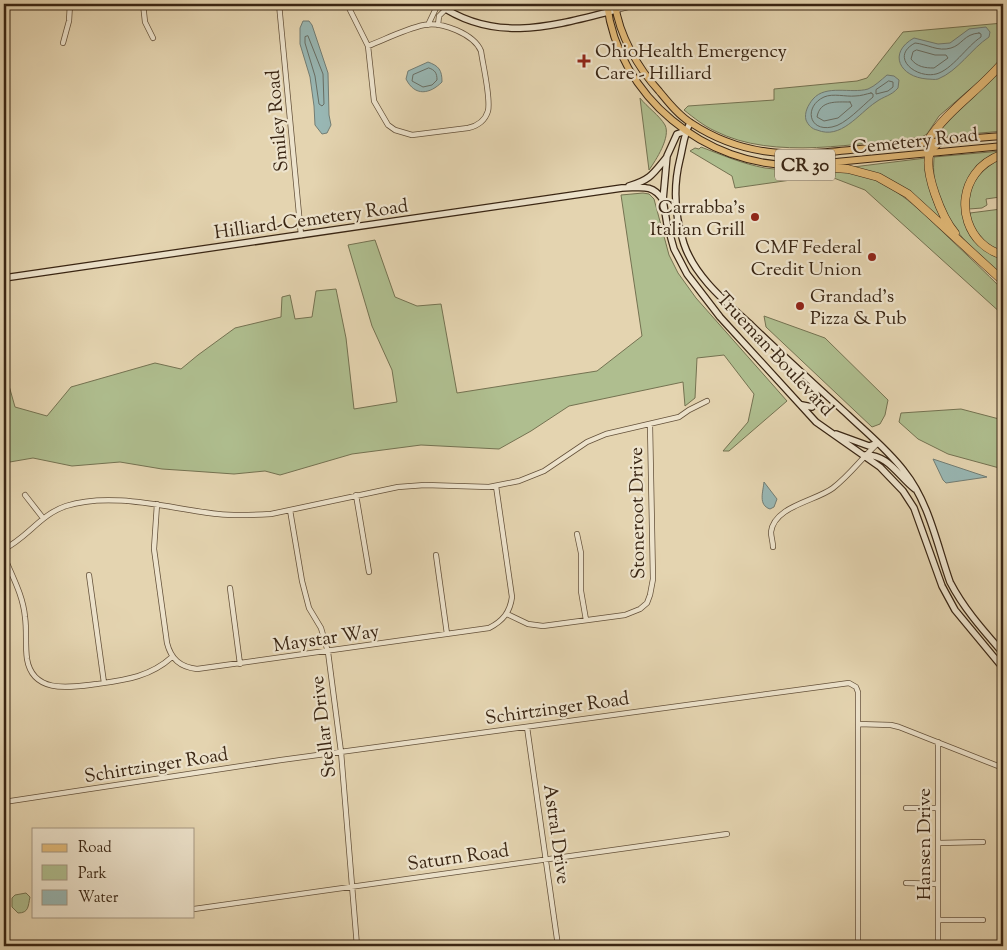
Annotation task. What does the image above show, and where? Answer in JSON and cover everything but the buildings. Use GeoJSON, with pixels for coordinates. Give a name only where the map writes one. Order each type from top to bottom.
{"type":"FeatureCollection","features":[{"type":"Feature","properties":{"kind":"highway"},"geometry":{"type":"LineString","coordinates":[[927,142],[946,116],[995,73],[1003,62]]}},
{"type":"Feature","properties":{"kind":"highway"},"geometry":{"type":"LineString","coordinates":[[941,141],[930,153],[932,182],[942,215],[950,227],[1003,281]]}},
{"type":"Feature","properties":{"kind":"highway"},"geometry":{"type":"LineString","coordinates":[[1003,154],[988,161],[975,174],[968,187],[964,203],[967,219],[973,233],[988,248],[1003,255]]}},
{"type":"Feature","properties":{"kind":"highway"},"geometry":{"type":"LineString","coordinates":[[793,165],[848,169],[878,178],[908,194],[1003,281]]}},
{"type":"Feature","properties":{"kind":"main road"},"geometry":{"type":"LineString","coordinates":[[438,4],[466,20],[490,27],[515,29],[545,26],[608,12],[615,7]]}},
{"type":"Feature","properties":{"kind":"main road","name":"Cemetery Road"},"geometry":{"type":"LineString","coordinates":[[607,4],[619,48],[646,94],[671,120],[686,131],[714,147],[738,156],[762,162],[793,165],[1003,146]]}},
{"type":"Feature","properties":{"kind":"main road","name":"Cemetery Road"},"geometry":{"type":"LineString","coordinates":[[615,7],[635,58],[653,84],[690,123],[730,143],[774,154],[812,154],[1003,136]]}},
{"type":"Feature","properties":{"kind":"main road","name":"Trueman Boulevard"},"geometry":{"type":"LineString","coordinates":[[690,123],[686,131],[677,171],[675,194],[684,246],[697,268],[714,290],[878,443],[902,468],[917,490],[950,582],[956,593],[971,616],[1003,653]]}},
{"type":"Feature","properties":{"kind":"main road","name":"Trueman Boulevard"},"geometry":{"type":"LineString","coordinates":[[686,131],[677,134],[667,156],[663,200],[674,248],[687,274],[758,360],[816,422],[865,456],[888,475],[903,491],[914,508],[942,586],[955,610],[1003,668]]}},
{"type":"Feature","properties":{"kind":"main road","name":"Hilliard-Cemetery Road"},"geometry":{"type":"LineString","coordinates":[[622,188],[647,180],[667,156]]}},
{"type":"Feature","properties":{"kind":"main road","name":"Hilliard-Cemetery Road"},"geometry":{"type":"LineString","coordinates":[[4,278],[622,188],[649,188],[657,191],[663,200]]}},
{"type":"Feature","properties":{"kind":"main road"},"geometry":{"type":"LineString","coordinates":[[699,290],[706,292],[714,290]]}},
{"type":"Feature","properties":{"kind":"main road"},"geometry":{"type":"LineString","coordinates":[[800,405],[812,407],[818,402],[815,390],[803,374]]}},
{"type":"Feature","properties":{"kind":"main road"},"geometry":{"type":"LineString","coordinates":[[829,432],[869,446],[878,443]]}},
{"type":"Feature","properties":{"kind":"main road"},"geometry":{"type":"LineString","coordinates":[[865,456],[873,455],[885,461],[917,490]]}},
{"type":"Feature","properties":{"kind":"street"},"geometry":{"type":"LineString","coordinates":[[63,43],[68,27],[70,4]]}},
{"type":"Feature","properties":{"kind":"street"},"geometry":{"type":"LineString","coordinates":[[143,4],[145,22],[153,38]]}},
{"type":"Feature","properties":{"kind":"street","name":"Smiley Road"},"geometry":{"type":"LineString","coordinates":[[280,4],[301,235]]}},
{"type":"Feature","properties":{"kind":"street"},"geometry":{"type":"LineString","coordinates":[[346,4],[368,46],[374,101],[388,125],[395,130],[412,135],[468,128],[478,125],[486,116],[488,109],[487,94],[481,51],[478,44],[472,38],[438,26],[428,25],[368,46]]}},
{"type":"Feature","properties":{"kind":"street"},"geometry":{"type":"LineString","coordinates":[[428,25],[438,4]]}},
{"type":"Feature","properties":{"kind":"street"},"geometry":{"type":"LineString","coordinates":[[615,7],[655,4]]}},
{"type":"Feature","properties":{"kind":"street"},"geometry":{"type":"LineString","coordinates":[[438,26],[439,16],[446,9]]}},
{"type":"Feature","properties":{"kind":"street"},"geometry":{"type":"LineString","coordinates":[[4,549],[19,539],[43,518],[66,506],[94,502],[115,501],[157,504],[219,515],[256,515],[290,510],[398,486],[496,486],[519,481],[544,471],[588,442],[606,434],[679,417],[707,401]]}},
{"type":"Feature","properties":{"kind":"street","name":"Stoneroot Drive"},"geometry":{"type":"LineString","coordinates":[[507,614],[536,626],[633,612],[647,603],[653,579],[650,425]]}},
{"type":"Feature","properties":{"kind":"street"},"geometry":{"type":"LineString","coordinates":[[773,547],[772,529],[783,514],[794,506],[819,497],[833,488],[878,443]]}},
{"type":"Feature","properties":{"kind":"street"},"geometry":{"type":"LineString","coordinates":[[496,486],[511,588],[511,605],[507,614]]}},
{"type":"Feature","properties":{"kind":"street"},"geometry":{"type":"LineString","coordinates":[[25,495],[43,518]]}},
{"type":"Feature","properties":{"kind":"street"},"geometry":{"type":"LineString","coordinates":[[356,495],[370,572]]}},
{"type":"Feature","properties":{"kind":"street"},"geometry":{"type":"LineString","coordinates":[[4,556],[23,604],[26,618],[27,660],[34,675],[40,681],[48,685],[65,688],[139,677],[155,670],[172,657],[167,643],[155,562],[154,534],[157,504]]}},
{"type":"Feature","properties":{"kind":"street","name":"Stellar Drive"},"geometry":{"type":"LineString","coordinates":[[290,510],[302,581],[309,608],[321,628],[328,652],[341,752],[357,946]]}},
{"type":"Feature","properties":{"kind":"street"},"geometry":{"type":"LineString","coordinates":[[577,534],[581,553],[581,591],[586,620]]}},
{"type":"Feature","properties":{"kind":"street"},"geometry":{"type":"LineString","coordinates":[[436,555],[447,634]]}},
{"type":"Feature","properties":{"kind":"street"},"geometry":{"type":"LineString","coordinates":[[89,575],[104,683]]}},
{"type":"Feature","properties":{"kind":"street"},"geometry":{"type":"LineString","coordinates":[[230,588],[240,664]]}},
{"type":"Feature","properties":{"kind":"street","name":"Maystar Way"},"geometry":{"type":"LineString","coordinates":[[172,657],[184,666],[197,669],[240,664],[489,628],[507,614]]}},
{"type":"Feature","properties":{"kind":"street","name":"Schirtzinger Road"},"geometry":{"type":"LineString","coordinates":[[4,802],[341,752],[846,682],[854,685],[858,692],[858,946]]}},
{"type":"Feature","properties":{"kind":"street"},"geometry":{"type":"LineString","coordinates":[[858,724],[891,725],[1003,768]]}},
{"type":"Feature","properties":{"kind":"street","name":"Astral Drive"},"geometry":{"type":"LineString","coordinates":[[527,727],[558,946]]}},
{"type":"Feature","properties":{"kind":"street","name":"Hansen Drive"},"geometry":{"type":"LineString","coordinates":[[938,742],[938,946]]}},
{"type":"Feature","properties":{"kind":"street"},"geometry":{"type":"LineString","coordinates":[[906,808],[938,808]]}},
{"type":"Feature","properties":{"kind":"street","name":"Saturn Road"},"geometry":{"type":"LineString","coordinates":[[195,909],[727,834]]}},
{"type":"Feature","properties":{"kind":"street"},"geometry":{"type":"LineString","coordinates":[[938,843],[983,842]]}},
{"type":"Feature","properties":{"kind":"street"},"geometry":{"type":"LineString","coordinates":[[906,883],[938,884]]}},
{"type":"Feature","properties":{"kind":"street"},"geometry":{"type":"LineString","coordinates":[[938,920],[983,920]]}},
{"type":"Feature","properties":{"kind":"street"},"geometry":{"type":"LineString","coordinates":[[698,946],[720,946]]}},
{"type":"Feature","properties":{"kind":"green space"},"geometry":{"type":"Polygon","coordinates":[[[1003,23],[1003,57],[993,69],[939,116],[927,134],[922,137],[817,148],[763,145],[738,140],[715,131],[684,110],[688,106],[774,100],[774,89],[857,81],[867,78],[903,32],[1003,23]]]}},
{"type":"Feature","properties":{"kind":"green space"},"geometry":{"type":"Polygon","coordinates":[[[1003,69],[1003,131],[936,137],[941,126],[948,118],[1003,69]]]}},
{"type":"Feature","properties":{"kind":"green space"},"geometry":{"type":"Polygon","coordinates":[[[640,98],[662,121],[666,130],[662,148],[649,170],[640,98]]]}},
{"type":"Feature","properties":{"kind":"green space"},"geometry":{"type":"Polygon","coordinates":[[[701,147],[741,162],[765,168],[848,171],[885,185],[908,200],[1003,290],[1003,315],[865,190],[826,175],[735,188],[732,176],[690,151],[701,147]]]}},
{"type":"Feature","properties":{"kind":"green space"},"geometry":{"type":"Polygon","coordinates":[[[1001,151],[969,177],[966,224],[1003,258],[1003,278],[976,252],[953,225],[937,195],[934,177],[934,157],[1001,151]]]}},
{"type":"Feature","properties":{"kind":"green space"},"geometry":{"type":"Polygon","coordinates":[[[926,158],[927,177],[931,194],[947,228],[906,192],[853,167],[926,158]]]}},
{"type":"Feature","properties":{"kind":"green space"},"geometry":{"type":"Polygon","coordinates":[[[1003,158],[1003,252],[985,242],[975,232],[970,220],[970,213],[1001,209],[1000,197],[986,199],[987,205],[982,208],[969,209],[968,200],[973,184],[981,173],[1003,158]]]}},
{"type":"Feature","properties":{"kind":"green space"},"geometry":{"type":"Polygon","coordinates":[[[649,194],[654,199],[669,255],[678,273],[696,298],[787,401],[729,451],[723,451],[748,422],[754,394],[724,355],[697,358],[695,398],[685,406],[683,382],[569,406],[499,449],[421,445],[352,454],[280,475],[265,471],[234,474],[162,469],[120,462],[72,466],[33,458],[4,463],[4,375],[6,375],[15,407],[47,416],[71,387],[155,363],[181,369],[235,328],[281,317],[282,297],[290,295],[295,319],[312,317],[316,291],[336,289],[346,338],[354,409],[397,402],[392,370],[372,326],[348,245],[375,240],[395,297],[417,306],[441,304],[457,393],[597,371],[642,336],[621,195],[649,194]]]}},
{"type":"Feature","properties":{"kind":"green space"},"geometry":{"type":"Polygon","coordinates":[[[764,316],[825,338],[888,400],[885,415],[880,424],[872,427],[766,327],[764,316]]]}},
{"type":"Feature","properties":{"kind":"green space"},"geometry":{"type":"Polygon","coordinates":[[[961,409],[1003,420],[1003,469],[948,454],[918,439],[899,422],[901,413],[961,409]]]}},
{"type":"Feature","properties":{"kind":"green space"},"geometry":{"type":"Polygon","coordinates":[[[26,893],[30,897],[27,908],[24,912],[18,913],[12,907],[12,898],[15,895],[26,893]]]}},
{"type":"Feature","properties":{"kind":"water"},"geometry":{"type":"Polygon","coordinates":[[[303,21],[309,21],[312,25],[328,73],[331,125],[327,133],[322,134],[315,125],[310,77],[300,44],[300,28],[303,21]]]}},
{"type":"Feature","properties":{"kind":"water"},"geometry":{"type":"Polygon","coordinates":[[[986,27],[990,32],[989,37],[952,71],[938,79],[927,79],[910,74],[900,63],[901,50],[914,38],[938,44],[950,43],[969,29],[986,27]]]}},
{"type":"Feature","properties":{"kind":"water"},"geometry":{"type":"Polygon","coordinates":[[[428,62],[439,69],[442,82],[428,91],[418,91],[406,79],[408,71],[428,62]]]}},
{"type":"Feature","properties":{"kind":"water"},"geometry":{"type":"Polygon","coordinates":[[[887,75],[894,76],[899,80],[898,88],[841,129],[834,132],[826,132],[813,129],[808,124],[806,120],[807,109],[818,94],[832,91],[868,89],[876,85],[887,75]]]}},
{"type":"Feature","properties":{"kind":"water"},"geometry":{"type":"Polygon","coordinates":[[[933,459],[987,477],[946,483],[933,459]]]}},
{"type":"Feature","properties":{"kind":"water"},"geometry":{"type":"Polygon","coordinates":[[[764,482],[777,499],[774,507],[770,509],[766,507],[763,501],[764,482]]]}},
{"type":"Feature","properties":{"kind":"place","name":"OhioHealth Emergency Care - Hilliard"},"geometry":{"type":"Point","coordinates":[584,61]}},
{"type":"Feature","properties":{"kind":"place","name":"Carrabba's Italian Grill"},"geometry":{"type":"Point","coordinates":[755,217]}},
{"type":"Feature","properties":{"kind":"place","name":"CMF Federal Credit Union"},"geometry":{"type":"Point","coordinates":[872,257]}},
{"type":"Feature","properties":{"kind":"place","name":"Grandad's Pizza & Pub"},"geometry":{"type":"Point","coordinates":[800,306]}}]}
